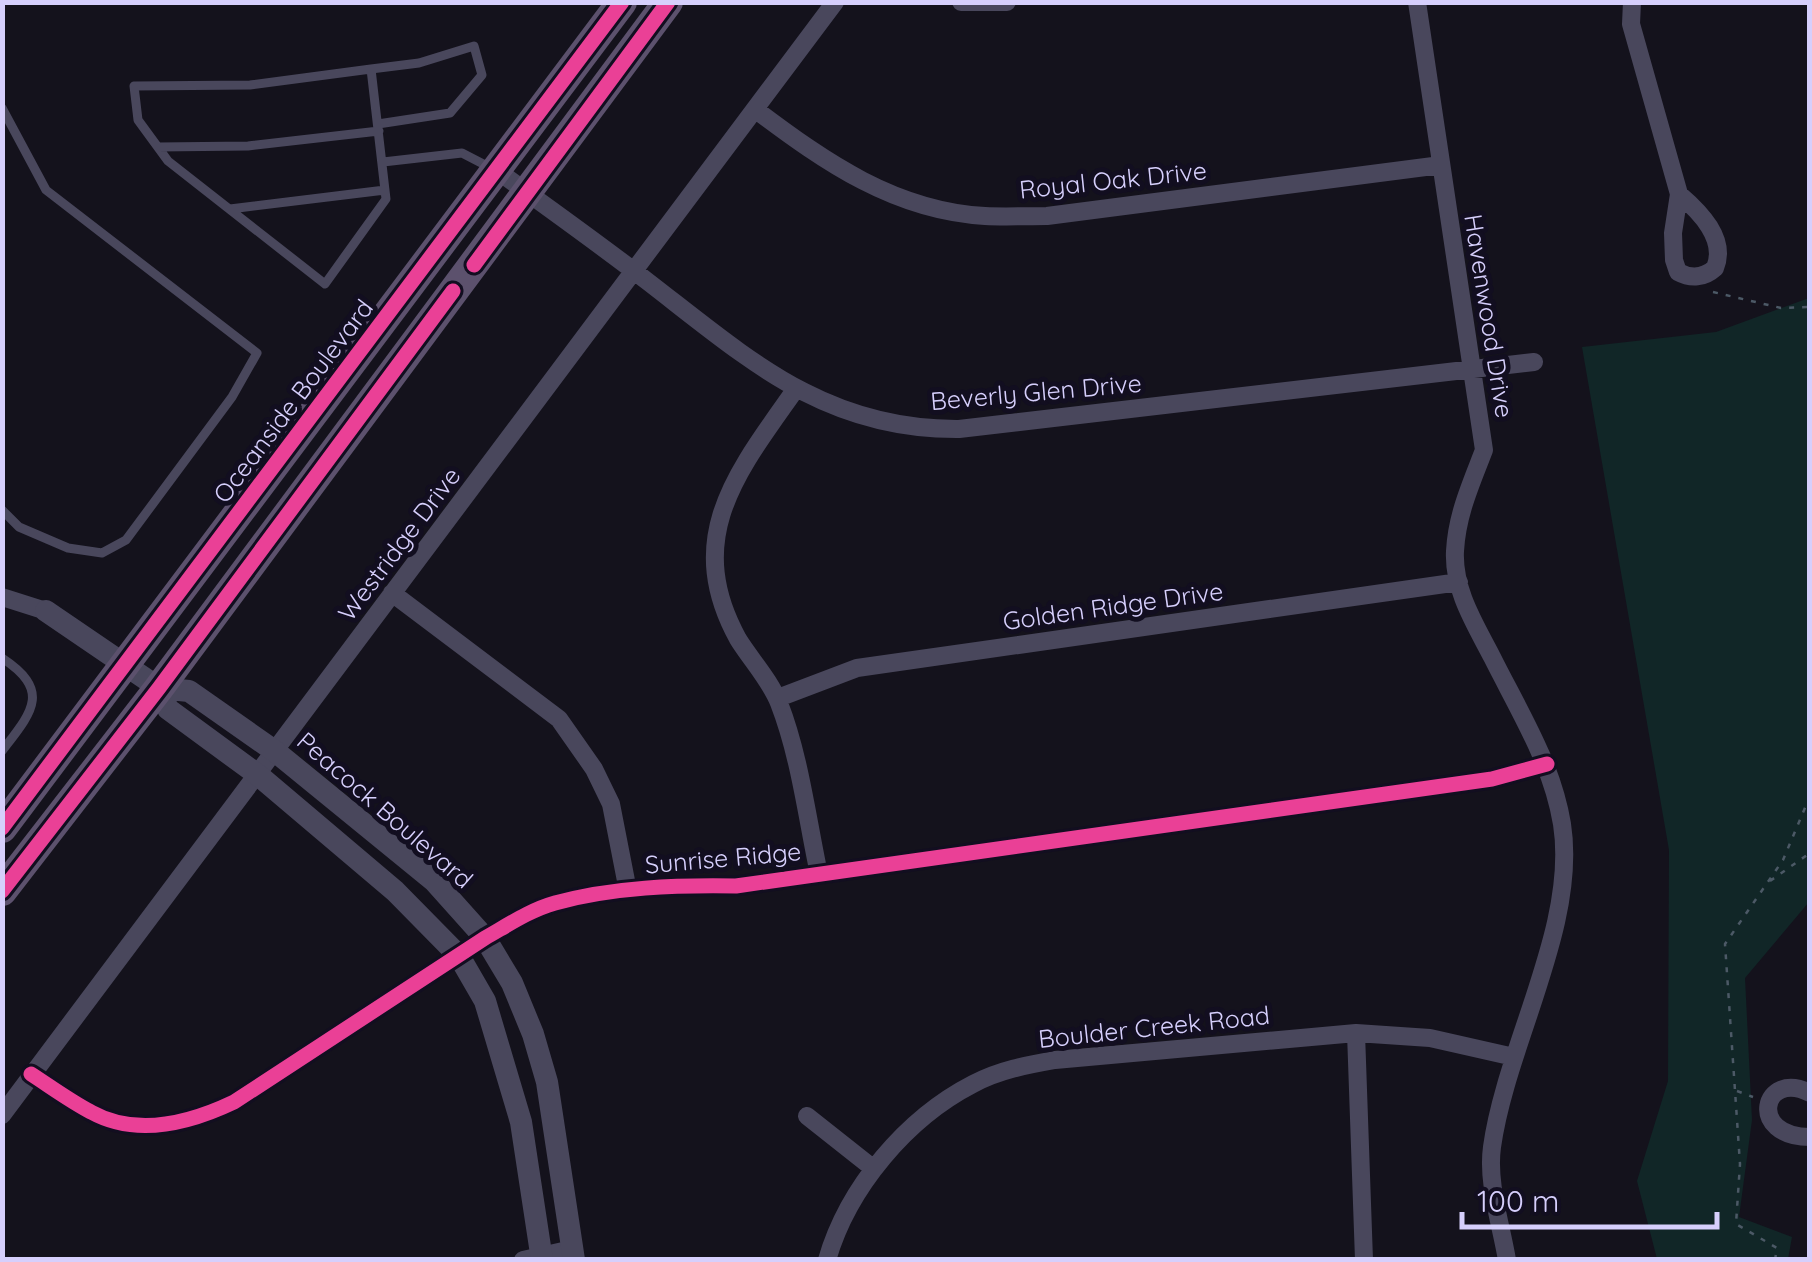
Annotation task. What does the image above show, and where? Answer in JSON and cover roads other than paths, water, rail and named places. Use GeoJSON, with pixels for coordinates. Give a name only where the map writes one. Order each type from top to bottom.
{"type":"FeatureCollection","features":[{"type":"Feature","properties":{"kind":"main road","name":"Oceanside Boulevard"},"geometry":{"type":"LineString","coordinates":[[2,828],[622,2]]}},
{"type":"Feature","properties":{"kind":"main road"},"geometry":{"type":"LineString","coordinates":[[2,891],[159,688],[668,2]]}},
{"type":"Feature","properties":{"kind":"street","name":"Westridge Drive"},"geometry":{"type":"LineString","coordinates":[[2,1115],[835,2]]}},
{"type":"Feature","properties":{"kind":"street"},"geometry":{"type":"LineString","coordinates":[[961,2],[1007,2]]}},
{"type":"Feature","properties":{"kind":"street","name":"Havenwood Drive"},"geometry":{"type":"LineString","coordinates":[[1417,2],[1484,450],[1460,510],[1455,555],[1459,582],[1462,598],[1547,764],[1562,822],[1564,849],[1558,914],[1514,1057],[1492,1148],[1492,1171],[1508,1260]]}},
{"type":"Feature","properties":{"kind":"street"},"geometry":{"type":"LineString","coordinates":[[1632,2],[1632,24],[1679,194],[1673,233],[1674,260],[1678,272],[1688,277],[1699,276],[1716,268],[1718,246],[1696,208],[1679,194]]}},
{"type":"Feature","properties":{"kind":"street","name":"Royal Oak Drive"},"geometry":{"type":"LineString","coordinates":[[756,110],[821,159],[865,184],[924,206],[982,216],[1047,216],[1441,165]]}},
{"type":"Feature","properties":{"kind":"street","name":"Beverly Glen Drive"},"geometry":{"type":"LineString","coordinates":[[498,171],[737,351],[795,390],[829,406],[875,420],[959,429],[1534,362]]}},
{"type":"Feature","properties":{"kind":"street"},"geometry":{"type":"LineString","coordinates":[[795,390],[741,466],[720,510],[714,571],[737,636],[778,698],[788,728],[818,874]]}},
{"type":"Feature","properties":{"kind":"street","name":"Golden Ridge Drive"},"geometry":{"type":"LineString","coordinates":[[778,698],[858,668],[1459,582]]}},
{"type":"Feature","properties":{"kind":"street"},"geometry":{"type":"LineString","coordinates":[[392,593],[559,719],[594,769],[611,804],[628,891]]}},
{"type":"Feature","properties":{"kind":"street","name":"Peacock Boulevard"},"geometry":{"type":"LineString","coordinates":[[2,597],[46,611],[159,688],[168,709],[258,775],[394,891],[459,956],[485,1000],[521,1122],[535,1258]]}},
{"type":"Feature","properties":{"kind":"street","name":"Peacock Boulevard"},"geometry":{"type":"LineString","coordinates":[[159,688],[189,690],[276,752],[434,881],[484,938],[512,983],[538,1050],[573,1254]]}},
{"type":"Feature","properties":{"kind":"street","name":"Sunrise Ridge"},"geometry":{"type":"LineString","coordinates":[[31,1074],[94,1115],[147,1125],[198,1119],[234,1102],[484,938],[522,916],[556,903],[681,885],[736,886],[1492,778],[1547,764]]}},
{"type":"Feature","properties":{"kind":"street"},"geometry":{"type":"LineString","coordinates":[[1356,1033],[1364,1260]]}},
{"type":"Feature","properties":{"kind":"street","name":"Boulder Creek Road"},"geometry":{"type":"LineString","coordinates":[[826,1260],[854,1199],[893,1146],[944,1102],[973,1084],[1013,1068],[1056,1060],[1356,1033],[1430,1038],[1514,1057]]}},
{"type":"Feature","properties":{"kind":"street"},"geometry":{"type":"LineString","coordinates":[[1810,1093],[1786,1086],[1776,1091],[1767,1113],[1772,1124],[1785,1134],[1810,1137]]}},
{"type":"Feature","properties":{"kind":"street"},"geometry":{"type":"LineString","coordinates":[[807,1116],[874,1170]]}},
{"type":"Feature","properties":{"kind":"street"},"geometry":{"type":"LineString","coordinates":[[535,1258],[573,1254]]}},
{"type":"Feature","properties":{"kind":"lane"},"geometry":{"type":"LineString","coordinates":[[158,147],[248,146],[378,127],[450,113],[482,75],[474,46],[419,63],[250,84],[134,86],[138,120],[168,161],[325,284],[386,199],[383,162],[378,127],[371,69]]}},
{"type":"Feature","properties":{"kind":"lane"},"geometry":{"type":"LineString","coordinates":[[2,108],[46,190],[257,352],[232,397],[126,540],[102,552],[68,548],[19,527],[2,510]]}},
{"type":"Feature","properties":{"kind":"lane"},"geometry":{"type":"LineString","coordinates":[[383,162],[462,154],[498,171]]}},
{"type":"Feature","properties":{"kind":"lane"},"geometry":{"type":"LineString","coordinates":[[230,209],[385,190]]}},
{"type":"Feature","properties":{"kind":"lane"},"geometry":{"type":"LineString","coordinates":[[2,658],[30,680],[34,698],[31,713],[2,751]]}}]}
